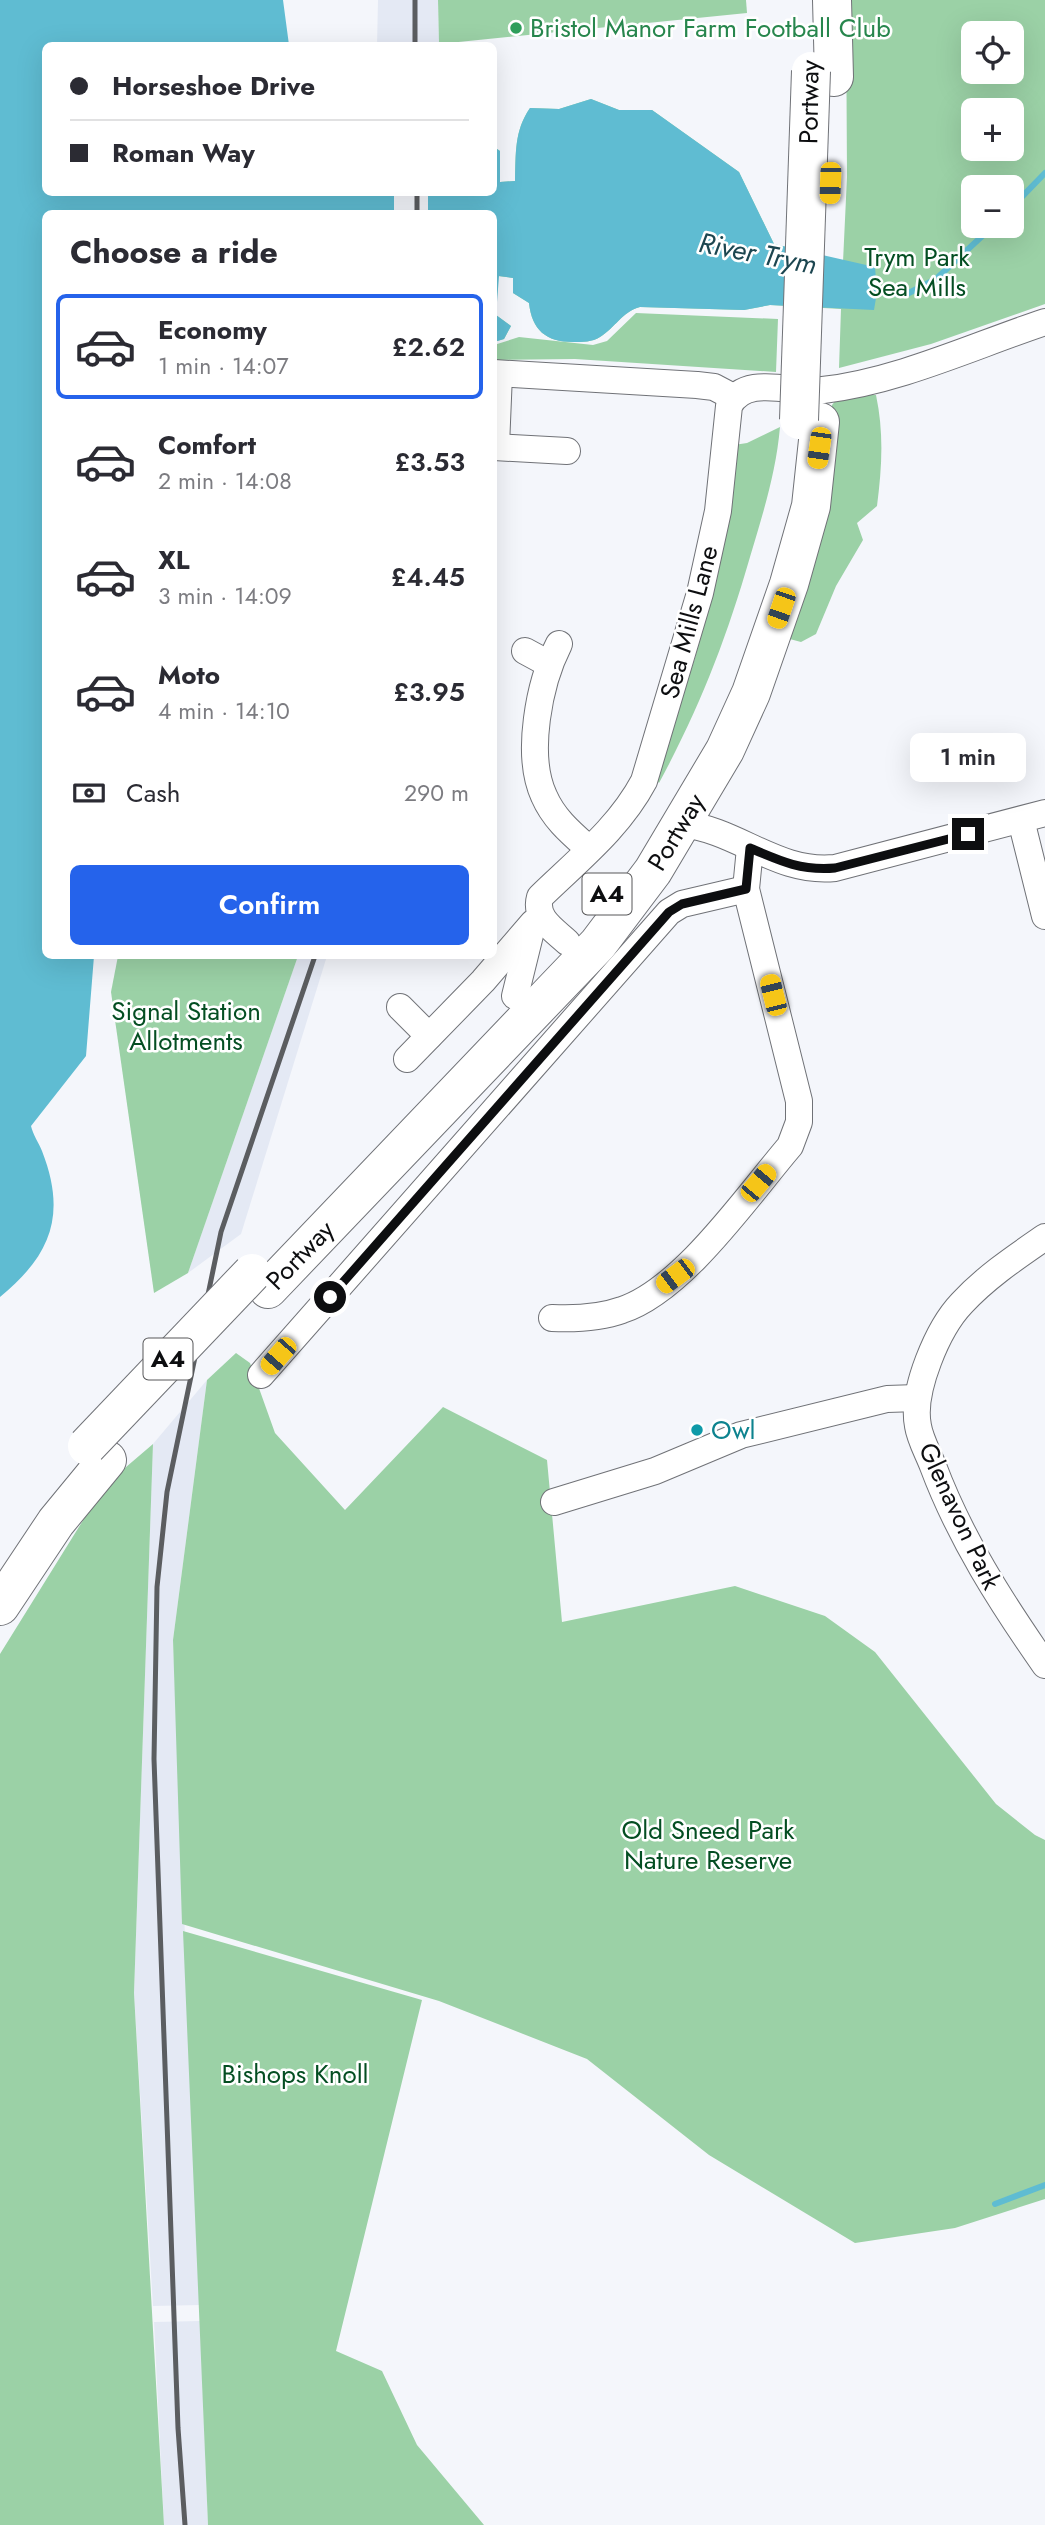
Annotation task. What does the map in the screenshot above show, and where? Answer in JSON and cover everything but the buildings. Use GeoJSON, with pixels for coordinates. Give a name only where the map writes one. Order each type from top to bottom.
{"type":"FeatureCollection","features":[{"type":"Feature","properties":{"kind":"highway","name":"Portway"},"geometry":{"type":"LineString","coordinates":[[808,0],[822,74]]}},
{"type":"Feature","properties":{"kind":"highway","name":"Portway"},"geometry":{"type":"LineString","coordinates":[[0,1562],[37,1507],[97,1453],[260,1281],[598,944],[635,897],[702,790],[751,692],[789,584],[811,506],[810,421],[822,74],[832,0]]}},
{"type":"Feature","properties":{"kind":"highway","name":"Portway"},"geometry":{"type":"LineString","coordinates":[[260,1281],[515,996],[567,942],[634,860],[675,796],[732,679],[769,580],[810,421]]}},
{"type":"Feature","properties":{"kind":"highway","name":"Portway"},"geometry":{"type":"LineString","coordinates":[[0,1606],[56,1522],[97,1453]]}},
{"type":"Feature","properties":{"kind":"street"},"geometry":{"type":"LineString","coordinates":[[497,374],[697,385],[714,387],[733,397],[739,391],[751,387],[821,391],[885,376],[1045,322]]}},
{"type":"Feature","properties":{"kind":"street","name":"Sea Mills Lane"},"geometry":{"type":"LineString","coordinates":[[407,1059],[510,953],[535,914],[540,897],[598,842],[633,801],[644,780],[700,593],[718,511],[729,406],[733,397]]}},
{"type":"Feature","properties":{"kind":"street"},"geometry":{"type":"LineString","coordinates":[[497,447],[566,451]]}},
{"type":"Feature","properties":{"kind":"street"},"geometry":{"type":"LineString","coordinates":[[525,652],[554,654],[537,724],[537,777],[551,810],[565,828],[598,842]]}},
{"type":"Feature","properties":{"kind":"street"},"geometry":{"type":"LineString","coordinates":[[552,1318],[583,1318],[624,1310],[675,1276],[695,1258],[790,1146],[797,1133],[799,1101],[746,889],[750,848],[719,816],[702,790]]}},
{"type":"Feature","properties":{"kind":"street"},"geometry":{"type":"LineString","coordinates":[[682,824],[701,827],[792,866],[825,869],[1033,817],[1045,916]]}},
{"type":"Feature","properties":{"kind":"street"},"geometry":{"type":"LineString","coordinates":[[261,1376],[669,912],[682,904],[746,889]]}},
{"type":"Feature","properties":{"kind":"street"},"geometry":{"type":"LineString","coordinates":[[515,996],[535,914],[567,942]]}},
{"type":"Feature","properties":{"kind":"street"},"geometry":{"type":"LineString","coordinates":[[400,1007],[429,1037]]}},
{"type":"Feature","properties":{"kind":"street","name":"Glenavon Park"},"geometry":{"type":"LineString","coordinates":[[1045,1237],[993,1273],[960,1305],[933,1348],[917,1398],[918,1426],[950,1507],[997,1596],[1045,1665]]}},
{"type":"Feature","properties":{"kind":"street"},"geometry":{"type":"LineString","coordinates":[[565,1489],[654,1471],[741,1435],[887,1399],[917,1398]]}},
{"type":"Feature","properties":{"kind":"shaded area"},"geometry":{"type":"Polygon","coordinates":[[[378,0],[438,0],[439,42],[377,42],[378,0]]]}},
{"type":"Feature","properties":{"kind":"shaded area"},"geometry":{"type":"Polygon","coordinates":[[[297,959],[326,959],[241,1234],[188,1273],[297,959]]]}},
{"type":"Feature","properties":{"kind":"shaded area"},"geometry":{"type":"Polygon","coordinates":[[[207,1380],[173,1640],[200,2305],[153,2306],[134,1993],[153,1444],[207,1380]]]}},
{"type":"Feature","properties":{"kind":"shaded area"},"geometry":{"type":"Polygon","coordinates":[[[200,2321],[208,2525],[164,2525],[154,2322],[200,2321]]]}},
{"type":"Feature","properties":{"kind":"green space","name":"Bristol Manor Farm Football Club"},"geometry":{"type":"Polygon","coordinates":[[[438,0],[746,0],[747,13],[439,42],[438,0]]]}},
{"type":"Feature","properties":{"kind":"green space","name":"Trym Park Sea Mills"},"geometry":{"type":"Polygon","coordinates":[[[846,0],[1045,0],[1045,304],[931,344],[839,368],[841,309],[770,305],[744,310],[640,307],[591,341],[563,341],[548,337],[533,320],[529,303],[513,293],[513,278],[498,276],[497,296],[497,210],[209,210],[431,196],[497,196],[497,149],[500,151],[500,182],[515,181],[518,134],[530,108],[559,109],[591,99],[619,110],[652,110],[739,172],[774,244],[843,262],[847,177],[846,0]]]}},
{"type":"Feature","properties":{"kind":"green space"},"geometry":{"type":"Polygon","coordinates":[[[636,313],[778,319],[776,372],[575,359],[497,360],[497,344],[519,337],[593,345],[607,341],[636,313]]]}},
{"type":"Feature","properties":{"kind":"green space"},"geometry":{"type":"Polygon","coordinates":[[[497,316],[511,326],[504,339],[497,341],[497,316]]]}},
{"type":"Feature","properties":{"kind":"green space"},"geometry":{"type":"Polygon","coordinates":[[[840,395],[876,395],[881,450],[877,506],[857,523],[863,540],[836,586],[816,634],[801,642],[786,638],[832,405],[840,395]]]}},
{"type":"Feature","properties":{"kind":"green space"},"geometry":{"type":"Polygon","coordinates":[[[780,427],[768,493],[731,617],[711,673],[659,783],[655,778],[695,658],[712,591],[734,445],[747,443],[780,427]]]}},
{"type":"Feature","properties":{"kind":"green space","name":"Signal Station Allotments"},"geometry":{"type":"Polygon","coordinates":[[[117,959],[297,959],[188,1273],[154,1293],[111,992],[117,959]]]}},
{"type":"Feature","properties":{"kind":"green space","name":"Old Sneed Park Nature Reserve"},"geometry":{"type":"Polygon","coordinates":[[[236,1353],[250,1363],[275,1433],[345,1510],[443,1407],[547,1460],[562,1622],[735,1586],[825,1616],[875,1652],[996,1804],[1045,1840],[1045,2199],[955,2228],[855,2243],[709,2155],[587,2059],[439,2001],[182,1924],[173,1640],[207,1380],[236,1353]]]}},
{"type":"Feature","properties":{"kind":"green space"},"geometry":{"type":"Polygon","coordinates":[[[153,1444],[134,1993],[164,2525],[0,2525],[0,1654],[105,1485],[153,1444]]]}},
{"type":"Feature","properties":{"kind":"green space","name":"Bishops Knoll"},"geometry":{"type":"Polygon","coordinates":[[[183,1931],[422,2000],[336,2351],[382,2371],[417,2445],[484,2525],[208,2525],[183,1931]]]}},
{"type":"Feature","properties":{"kind":"water"},"geometry":{"type":"Polygon","coordinates":[[[0,0],[283,0],[289,42],[42,42],[42,196],[497,196],[497,149],[500,151],[500,182],[515,181],[518,134],[530,108],[559,109],[591,99],[619,110],[652,110],[739,172],[774,244],[875,267],[877,292],[874,310],[770,305],[744,310],[640,307],[628,313],[597,339],[563,341],[548,337],[537,327],[529,303],[513,293],[513,278],[499,276],[497,302],[497,210],[42,210],[42,959],[94,959],[86,1056],[31,1126],[42,1151],[53,1195],[50,1232],[32,1265],[0,1297],[0,0]]]}},
{"type":"Feature","properties":{"kind":"water"},"geometry":{"type":"Polygon","coordinates":[[[497,316],[511,326],[504,339],[497,341],[497,316]]]}},
{"type":"Feature","properties":{"kind":"pier"},"geometry":{"type":"Polygon","coordinates":[[[394,196],[428,196],[428,210],[394,210],[394,196]]]}},
{"type":"Feature","properties":{"kind":"waterway","name":"River Trym"},"geometry":{"type":"LineString","coordinates":[[1024,195],[1045,173]]}},
{"type":"Feature","properties":{"kind":"waterway","name":"River Trym"},"geometry":{"type":"LineString","coordinates":[[870,291],[905,295],[936,279],[980,238]]}},
{"type":"Feature","properties":{"kind":"waterway"},"geometry":{"type":"LineString","coordinates":[[995,2204],[1045,2185]]}},
{"type":"Feature","properties":{"kind":"railway"},"geometry":{"type":"LineString","coordinates":[[415,0],[415,42]]}},
{"type":"Feature","properties":{"kind":"railway"},"geometry":{"type":"LineString","coordinates":[[417,196],[417,210]]}},
{"type":"Feature","properties":{"kind":"railway"},"geometry":{"type":"LineString","coordinates":[[185,2525],[178,2428],[154,1759],[157,1587],[167,1492],[221,1232],[314,959]]}},
{"type":"Feature","properties":{"kind":"place","name":"Bristol Manor Farm Football Club"},"geometry":{"type":"Point","coordinates":[516,28]}},
{"type":"Feature","properties":{"kind":"place","name":"Owl"},"geometry":{"type":"Point","coordinates":[697,1430]}},
{"type":"Feature","properties":{"kind":"route"},"geometry":{"type":"LineString","coordinates":[[330,1297],[669,912],[682,904],[746,889],[750,848],[792,866],[815,870],[835,868],[968,834]]}}]}
